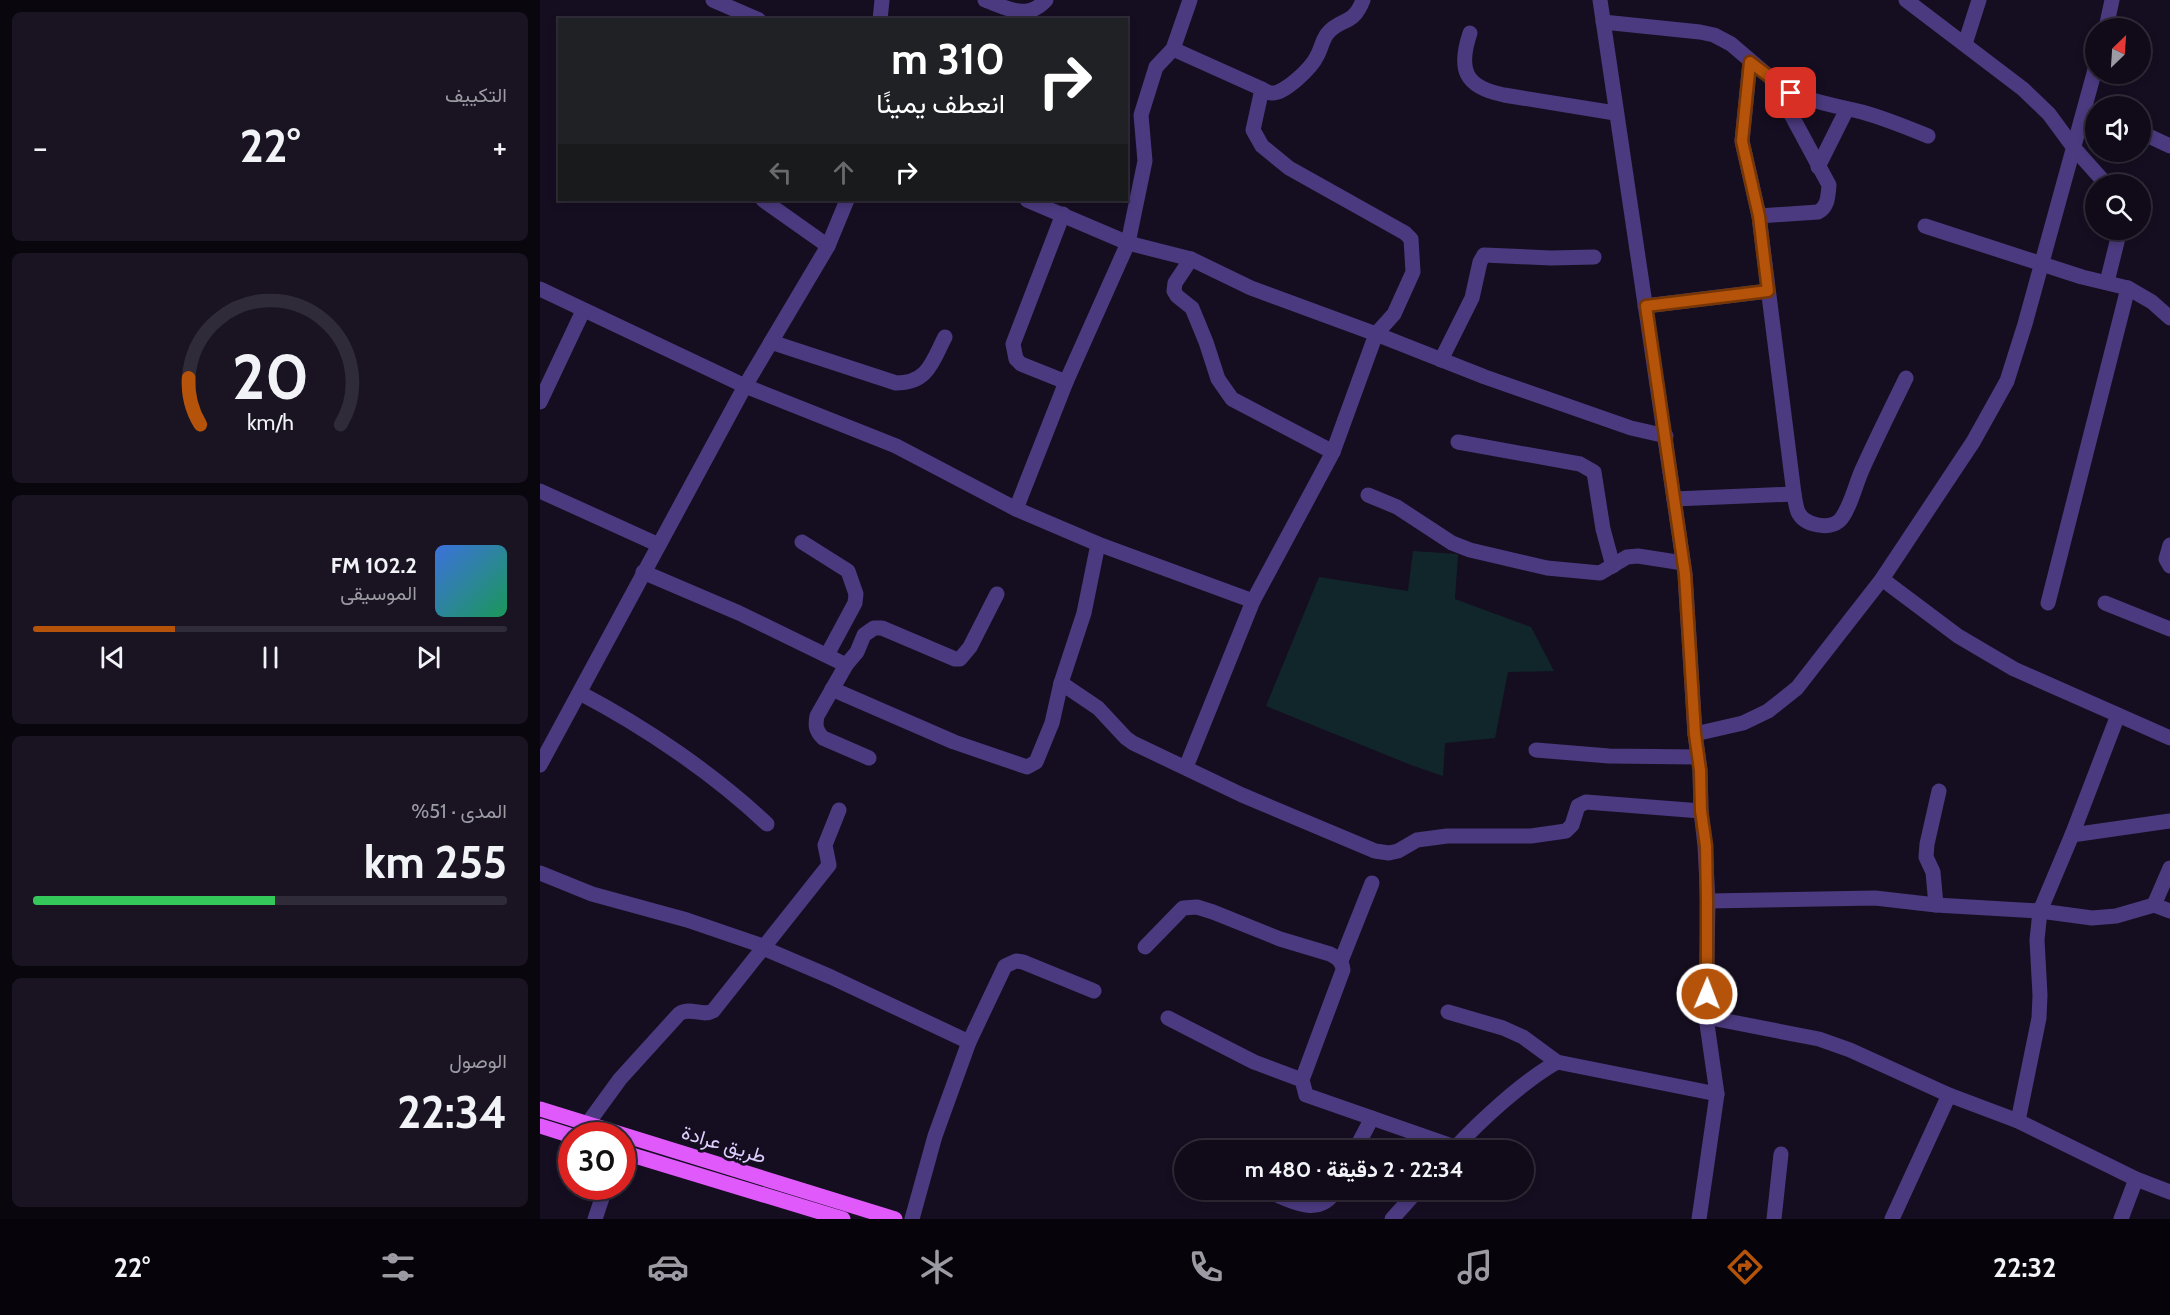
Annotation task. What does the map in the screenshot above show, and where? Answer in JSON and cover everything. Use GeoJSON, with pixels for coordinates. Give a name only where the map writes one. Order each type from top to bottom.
{"type":"FeatureCollection","features":[{"type":"Feature","properties":{"kind":"main road","name":"طريق عرادة"},"geometry":{"type":"LineString","coordinates":[[540,1109],[585,1122]]}},
{"type":"Feature","properties":{"kind":"main road"},"geometry":{"type":"LineString","coordinates":[[540,1126],[558,1132]]}},
{"type":"Feature","properties":{"kind":"main road","name":"طريق عرادة"},"geometry":{"type":"LineString","coordinates":[[636,1138],[895,1219]]}},
{"type":"Feature","properties":{"kind":"main road","name":"طريق عرادة"},"geometry":{"type":"LineString","coordinates":[[636,1156],[843,1219]]}},
{"type":"Feature","properties":{"kind":"street"},"geometry":{"type":"LineString","coordinates":[[713,0],[754,18]]}},
{"type":"Feature","properties":{"kind":"street"},"geometry":{"type":"LineString","coordinates":[[880,18],[882,0]]}},
{"type":"Feature","properties":{"kind":"street"},"geometry":{"type":"LineString","coordinates":[[985,0],[1016,12],[1037,9],[1046,0]]}},
{"type":"Feature","properties":{"kind":"street"},"geometry":{"type":"LineString","coordinates":[[1016,509],[1066,382],[1128,243],[1145,161],[1141,115],[1156,67],[1173,49],[1190,0]]}},
{"type":"Feature","properties":{"kind":"street"},"geometry":{"type":"LineString","coordinates":[[1173,49],[1270,93],[1278,92],[1287,87],[1317,57],[1327,34],[1355,16],[1363,0]]}},
{"type":"Feature","properties":{"kind":"street"},"geometry":{"type":"LineString","coordinates":[[1600,0],[1683,563],[1701,811],[1706,846],[1706,1017],[1717,1094],[1699,1219]]}},
{"type":"Feature","properties":{"kind":"street"},"geometry":{"type":"LineString","coordinates":[[1906,0],[2023,89],[2049,114],[2097,174]]}},
{"type":"Feature","properties":{"kind":"street"},"geometry":{"type":"LineString","coordinates":[[1965,44],[1979,0]]}},
{"type":"Feature","properties":{"kind":"street"},"geometry":{"type":"LineString","coordinates":[[2108,18],[2112,0]]}},
{"type":"Feature","properties":{"kind":"street"},"geometry":{"type":"LineString","coordinates":[[1603,22],[1714,35],[1731,44],[1750,62],[1791,93],[1885,120],[1928,136]]}},
{"type":"Feature","properties":{"kind":"street"},"geometry":{"type":"LineString","coordinates":[[1470,33],[1464,52],[1464,64],[1470,78],[1478,86],[1489,92],[1504,95],[1615,113]]}},
{"type":"Feature","properties":{"kind":"street"},"geometry":{"type":"LineString","coordinates":[[1750,62],[1742,141],[1759,216],[1794,494],[1798,512],[1803,519],[1821,525],[1833,524],[1844,515],[1861,472],[1906,378]]}},
{"type":"Feature","properties":{"kind":"street"},"geometry":{"type":"LineString","coordinates":[[1759,216],[1818,212],[1823,209],[1828,199],[1829,185],[1772,79]]}},
{"type":"Feature","properties":{"kind":"street"},"geometry":{"type":"LineString","coordinates":[[1186,767],[1253,601],[1333,452],[1376,334],[1394,314],[1413,272],[1411,239],[1405,233],[1297,173],[1262,146],[1253,130],[1262,89]]}},
{"type":"Feature","properties":{"kind":"street"},"geometry":{"type":"LineString","coordinates":[[1818,167],[1846,109]]}},
{"type":"Feature","properties":{"kind":"street"},"geometry":{"type":"LineString","coordinates":[[1695,734],[1743,723],[1768,711],[1797,688],[1882,579],[1973,442],[2007,381],[2043,264],[2074,148],[2085,122]]}},
{"type":"Feature","properties":{"kind":"street"},"geometry":{"type":"LineString","coordinates":[[2151,137],[2170,146]]}},
{"type":"Feature","properties":{"kind":"street"},"geometry":{"type":"LineString","coordinates":[[764,201],[828,246]]}},
{"type":"Feature","properties":{"kind":"street"},"geometry":{"type":"LineString","coordinates":[[540,765],[745,386],[828,246],[847,201]]}},
{"type":"Feature","properties":{"kind":"street"},"geometry":{"type":"LineString","coordinates":[[1030,201],[1128,243],[1191,259],[1251,288],[1441,360],[1631,428],[1666,436]]}},
{"type":"Feature","properties":{"kind":"street"},"geometry":{"type":"LineString","coordinates":[[1063,214],[1013,344],[1016,359],[1021,364],[1066,382]]}},
{"type":"Feature","properties":{"kind":"street"},"geometry":{"type":"LineString","coordinates":[[1926,226],[2043,264],[2128,288],[2152,302],[2170,318]]}},
{"type":"Feature","properties":{"kind":"street"},"geometry":{"type":"LineString","coordinates":[[2107,282],[2118,240]]}},
{"type":"Feature","properties":{"kind":"street"},"geometry":{"type":"LineString","coordinates":[[1441,360],[1472,298],[1480,262],[1484,255],[1594,257]]}},
{"type":"Feature","properties":{"kind":"street"},"geometry":{"type":"LineString","coordinates":[[1191,259],[1175,283],[1174,291],[1192,308],[1218,379],[1232,399],[1333,452]]}},
{"type":"Feature","properties":{"kind":"street"},"geometry":{"type":"LineString","coordinates":[[2048,603],[2128,288]]}},
{"type":"Feature","properties":{"kind":"street"},"geometry":{"type":"LineString","coordinates":[[540,289],[745,386],[896,446],[1016,509],[1098,544],[1253,601]]}},
{"type":"Feature","properties":{"kind":"street"},"geometry":{"type":"LineString","coordinates":[[1646,306],[1768,291]]}},
{"type":"Feature","properties":{"kind":"street"},"geometry":{"type":"LineString","coordinates":[[540,402],[583,311]]}},
{"type":"Feature","properties":{"kind":"street"},"geometry":{"type":"LineString","coordinates":[[771,342],[896,383],[908,383],[926,374],[945,337]]}},
{"type":"Feature","properties":{"kind":"street"},"geometry":{"type":"LineString","coordinates":[[1458,442],[1580,464],[1590,468],[1596,477],[1603,530],[1613,566]]}},
{"type":"Feature","properties":{"kind":"street"},"geometry":{"type":"LineString","coordinates":[[540,491],[659,545]]}},
{"type":"Feature","properties":{"kind":"street"},"geometry":{"type":"LineString","coordinates":[[1674,499],[1794,494]]}},
{"type":"Feature","properties":{"kind":"street"},"geometry":{"type":"LineString","coordinates":[[1368,495],[1397,507],[1452,543],[1470,550],[1558,570],[1600,573],[1627,557],[1638,556],[1683,563]]}},
{"type":"Feature","properties":{"kind":"street"},"geometry":{"type":"LineString","coordinates":[[802,542],[848,571],[856,594],[855,603],[827,655]]}},
{"type":"Feature","properties":{"kind":"street"},"geometry":{"type":"LineString","coordinates":[[832,689],[954,742],[1026,767],[1036,762],[1052,723],[1061,683],[1084,613],[1098,544]]}},
{"type":"Feature","properties":{"kind":"street"},"geometry":{"type":"LineString","coordinates":[[2170,544],[2166,559],[2170,566]]}},
{"type":"Feature","properties":{"kind":"street"},"geometry":{"type":"LineString","coordinates":[[643,572],[739,613],[846,665]]}},
{"type":"Feature","properties":{"kind":"street"},"geometry":{"type":"LineString","coordinates":[[1882,579],[1958,636],[2005,663],[2170,738]]}},
{"type":"Feature","properties":{"kind":"street"},"geometry":{"type":"LineString","coordinates":[[869,758],[823,738],[818,733],[815,724],[817,716],[846,665],[857,652],[864,635],[874,628],[882,628],[955,659],[960,659],[970,647],[997,594]]}},
{"type":"Feature","properties":{"kind":"street"},"geometry":{"type":"LineString","coordinates":[[2105,603],[2170,629]]}},
{"type":"Feature","properties":{"kind":"street"},"geometry":{"type":"LineString","coordinates":[[1061,683],[1098,708],[1126,738],[1282,813],[1375,851],[1389,854],[1417,840],[1447,836],[1531,836],[1566,831],[1572,825],[1578,806],[1586,802],[1701,811]]}},
{"type":"Feature","properties":{"kind":"street"},"geometry":{"type":"LineString","coordinates":[[580,693],[645,731],[717,781],[767,824]]}},
{"type":"Feature","properties":{"kind":"street"},"geometry":{"type":"LineString","coordinates":[[2018,1121],[2039,1018],[2037,940],[2040,911],[2118,715]]}},
{"type":"Feature","properties":{"kind":"street"},"geometry":{"type":"LineString","coordinates":[[1536,750],[1608,756],[1698,757]]}},
{"type":"Feature","properties":{"kind":"street"},"geometry":{"type":"LineString","coordinates":[[1936,905],[1933,872],[1926,857],[1939,791]]}},
{"type":"Feature","properties":{"kind":"street"},"geometry":{"type":"LineString","coordinates":[[589,1122],[620,1079],[679,1014],[685,1010],[706,1013],[713,1011],[829,865],[825,845],[838,810]]}},
{"type":"Feature","properties":{"kind":"street"},"geometry":{"type":"LineString","coordinates":[[2072,835],[2170,821]]}},
{"type":"Feature","properties":{"kind":"street"},"geometry":{"type":"LineString","coordinates":[[2154,905],[2170,868]]}},
{"type":"Feature","properties":{"kind":"street"},"geometry":{"type":"LineString","coordinates":[[540,873],[592,894],[687,920],[763,946],[763,948],[831,977],[969,1042]]}},
{"type":"Feature","properties":{"kind":"street"},"geometry":{"type":"LineString","coordinates":[[1372,883],[1341,961],[1343,970],[1340,980],[1302,1080],[1306,1095],[1430,1140]]}},
{"type":"Feature","properties":{"kind":"street"},"geometry":{"type":"LineString","coordinates":[[1707,901],[1875,898],[1936,905],[2040,911],[2092,918],[2116,916],[2154,905],[2170,911]]}},
{"type":"Feature","properties":{"kind":"street"},"geometry":{"type":"LineString","coordinates":[[1145,947],[1183,908],[1197,907],[1280,939],[1330,954],[1341,961]]}},
{"type":"Feature","properties":{"kind":"street"},"geometry":{"type":"LineString","coordinates":[[912,1219],[934,1136],[969,1042],[1005,966],[1023,962],[1094,991]]}},
{"type":"Feature","properties":{"kind":"street"},"geometry":{"type":"LineString","coordinates":[[1448,1012],[1503,1028],[1523,1037],[1557,1062],[1717,1094]]}},
{"type":"Feature","properties":{"kind":"street"},"geometry":{"type":"LineString","coordinates":[[1706,1017],[1819,1039],[1850,1050],[1949,1095],[2018,1121],[2136,1179],[2170,1192]]}},
{"type":"Feature","properties":{"kind":"street"},"geometry":{"type":"LineString","coordinates":[[1168,1018],[1254,1062],[1302,1080]]}},
{"type":"Feature","properties":{"kind":"street"},"geometry":{"type":"LineString","coordinates":[[1464,1140],[1541,1071],[1557,1062]]}},
{"type":"Feature","properties":{"kind":"street"},"geometry":{"type":"LineString","coordinates":[[1892,1219],[1949,1095]]}},
{"type":"Feature","properties":{"kind":"street"},"geometry":{"type":"LineString","coordinates":[[1360,1140],[1372,1118]]}},
{"type":"Feature","properties":{"kind":"street"},"geometry":{"type":"LineString","coordinates":[[1774,1219],[1781,1154]]}},
{"type":"Feature","properties":{"kind":"street"},"geometry":{"type":"LineString","coordinates":[[2121,1219],[2136,1179]]}},
{"type":"Feature","properties":{"kind":"street"},"geometry":{"type":"LineString","coordinates":[[595,1219],[601,1200]]}},
{"type":"Feature","properties":{"kind":"street"},"geometry":{"type":"LineString","coordinates":[[1289,1200],[1312,1206],[1328,1200]]}},
{"type":"Feature","properties":{"kind":"street"},"geometry":{"type":"LineString","coordinates":[[1392,1219],[1409,1200]]}},
{"type":"Feature","properties":{"kind":"green space"},"geometry":{"type":"Polygon","coordinates":[[[1413,551],[1458,554],[1455,599],[1531,627],[1554,671],[1508,672],[1495,738],[1445,743],[1443,776],[1266,706],[1319,577],[1408,591],[1413,551]]]}},
{"type":"Feature","properties":{"kind":"route"},"geometry":{"type":"LineString","coordinates":[[1707,994],[1706,846],[1695,734],[1685,574],[1646,306],[1768,291],[1759,216],[1742,141],[1750,62],[1791,93]]}}]}
